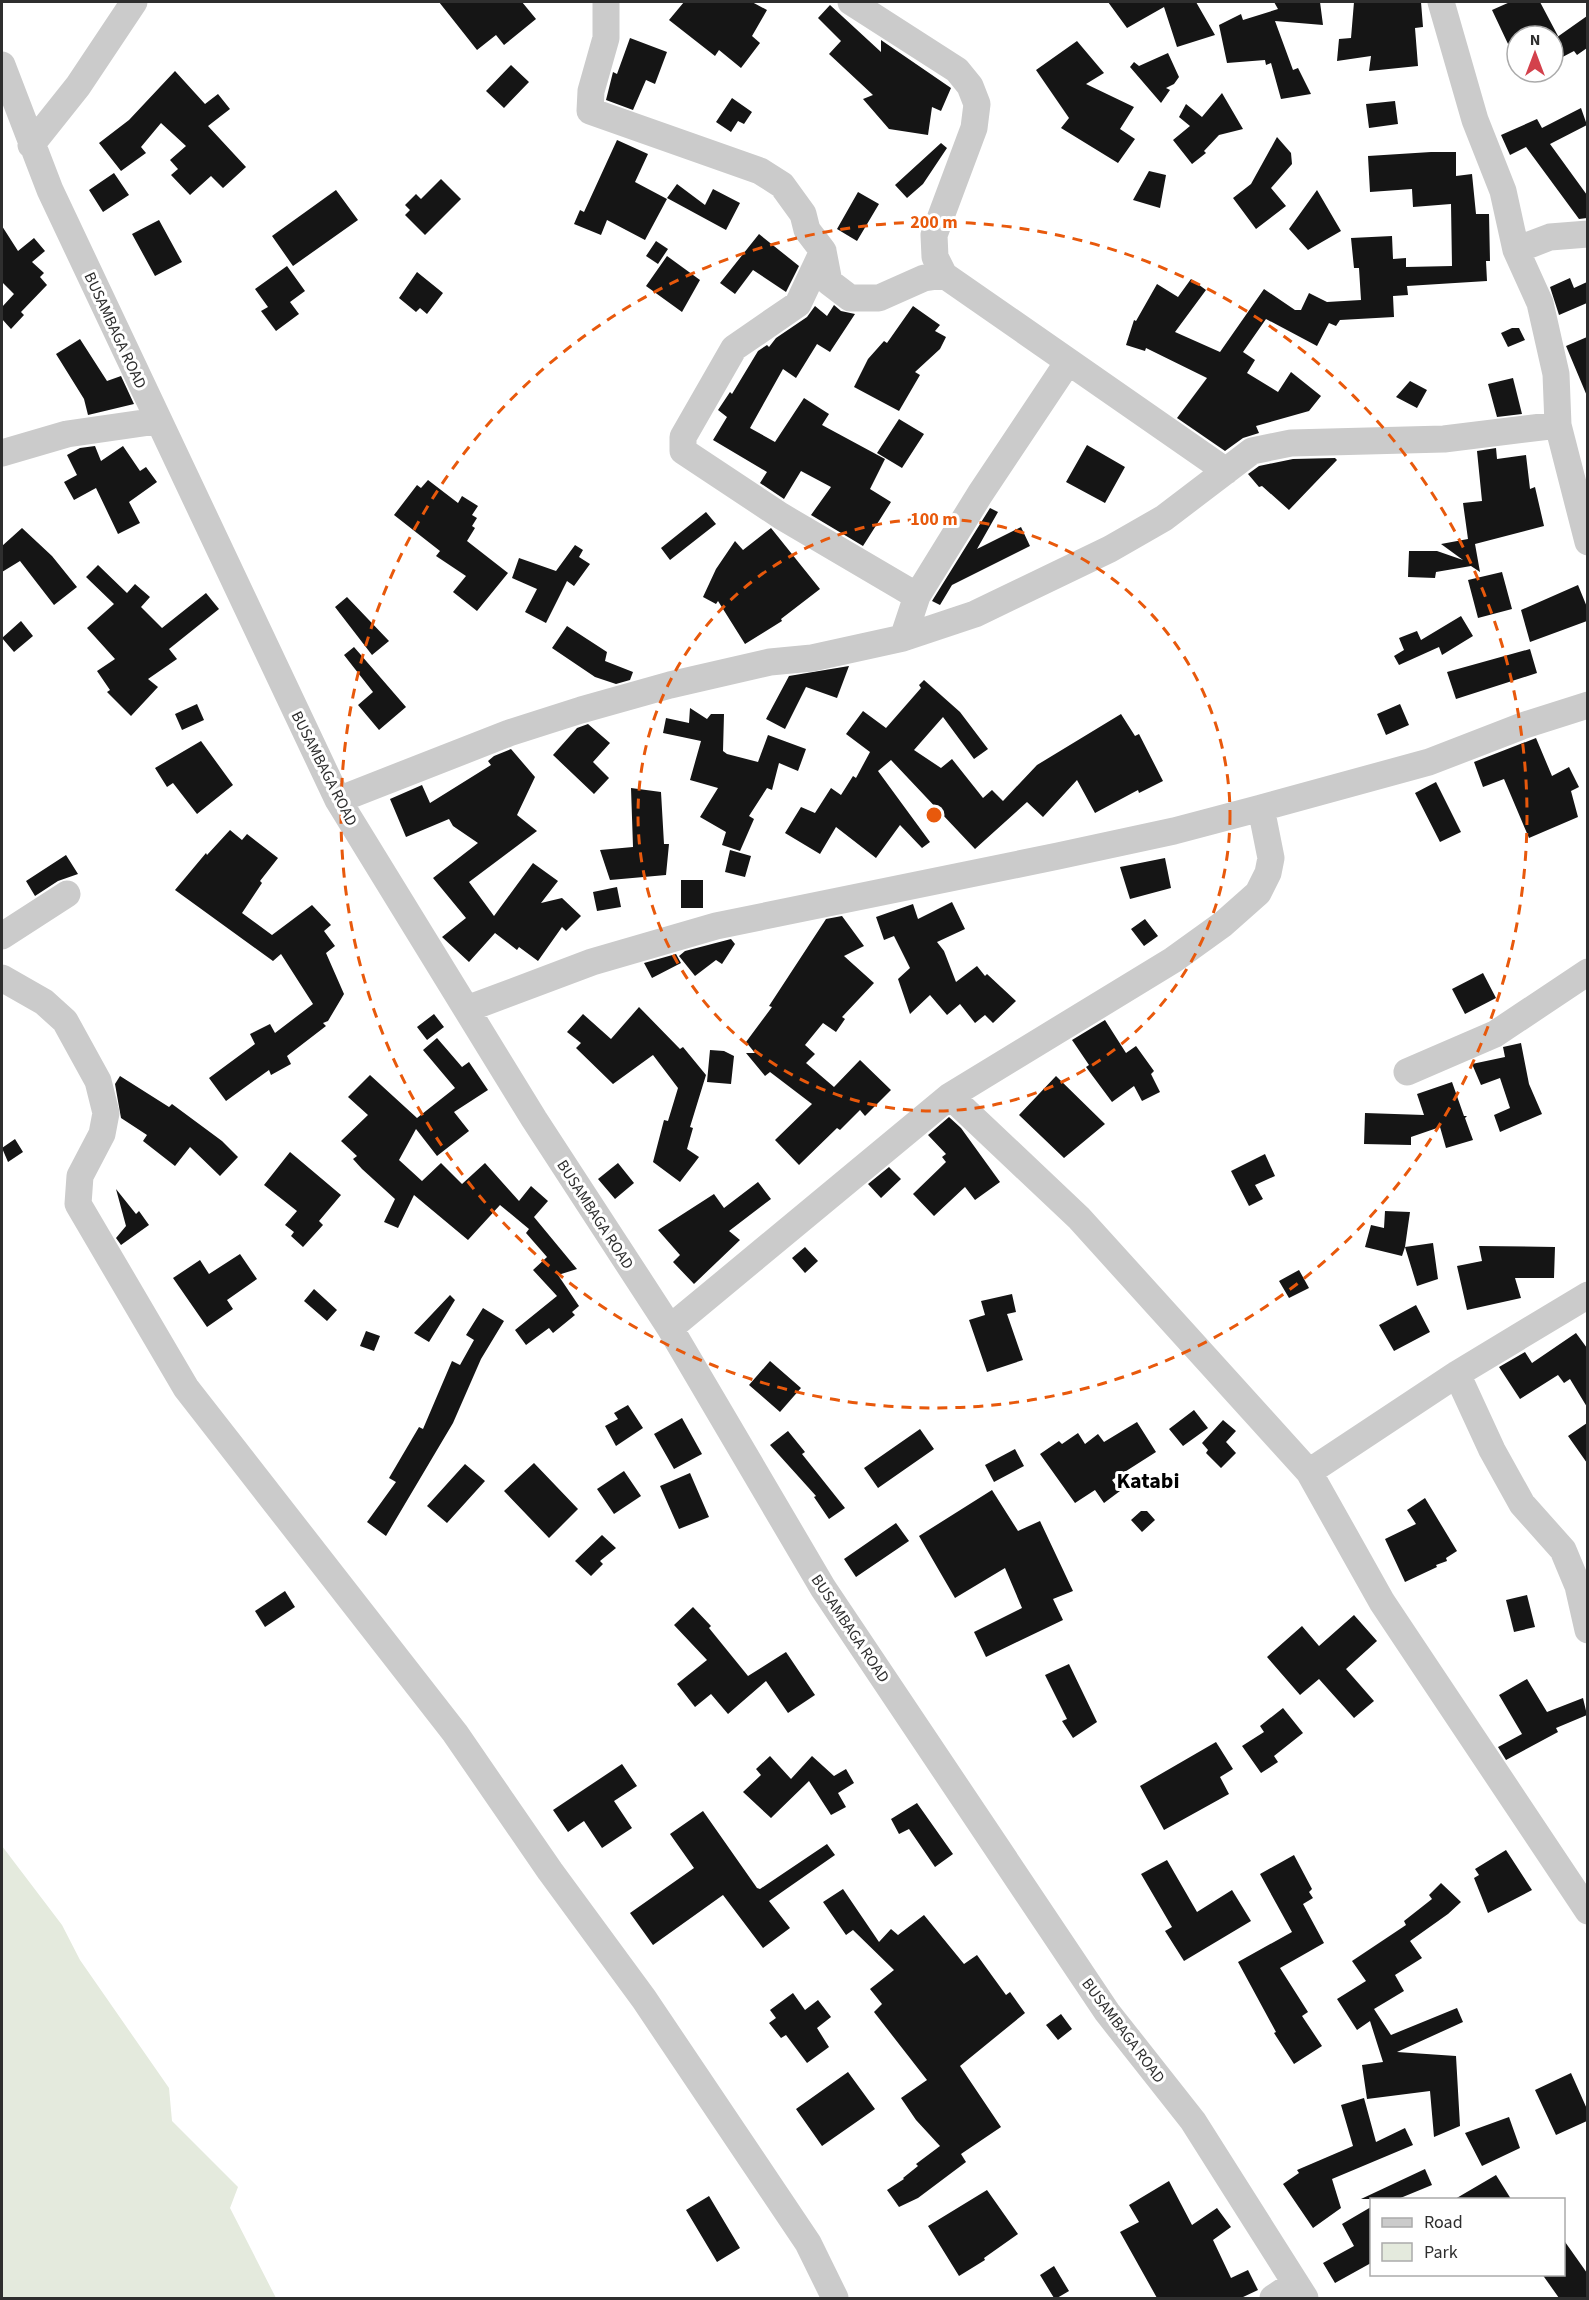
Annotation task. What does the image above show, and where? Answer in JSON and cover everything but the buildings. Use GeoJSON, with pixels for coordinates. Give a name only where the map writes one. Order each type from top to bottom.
{"type":"FeatureCollection","features":[{"type":"Feature","properties":{"kind":"street"},"geometry":{"type":"LineString","coordinates":[[31,145],[78,86],[134,2]]}},
{"type":"Feature","properties":{"kind":"street"},"geometry":{"type":"LineString","coordinates":[[606,2],[606,38],[591,91],[590,111],[760,171],[782,185],[803,214],[807,230],[823,251],[829,282],[850,298],[879,298],[924,278],[944,275]]}},
{"type":"Feature","properties":{"kind":"street"},"geometry":{"type":"LineString","coordinates":[[851,2],[957,70],[970,86],[976,104],[974,128],[934,235],[935,257],[944,275],[1226,471]]}},
{"type":"Feature","properties":{"kind":"street"},"geometry":{"type":"LineString","coordinates":[[1442,2],[1475,120],[1503,191],[1516,250],[1540,303],[1550,340],[1556,374],[1558,425],[1587,542]]}},
{"type":"Feature","properties":{"kind":"street","name":"BUSAMBAGA ROAD"},"geometry":{"type":"LineString","coordinates":[[2,65],[50,190],[123,340],[157,421],[338,800],[466,1009],[670,1328],[824,1588],[1107,2012],[1193,2121],[1291,2294]]}},
{"type":"Feature","properties":{"kind":"street"},"geometry":{"type":"LineString","coordinates":[[1516,250],[1550,237],[1587,234]]}},
{"type":"Feature","properties":{"kind":"street"},"geometry":{"type":"LineString","coordinates":[[823,251],[798,304],[734,348],[683,437],[681,446],[690,458],[781,516],[918,596]]}},
{"type":"Feature","properties":{"kind":"street"},"geometry":{"type":"LineString","coordinates":[[903,638],[918,596],[980,494],[1068,362]]}},
{"type":"Feature","properties":{"kind":"street"},"geometry":{"type":"LineString","coordinates":[[2,453],[67,434],[157,421]]}},
{"type":"Feature","properties":{"kind":"street"},"geometry":{"type":"LineString","coordinates":[[338,800],[509,734],[581,710],[670,685],[770,662],[812,658],[903,638],[975,614],[1110,549],[1164,518],[1252,451],[1291,443],[1444,439],[1558,425]]}},
{"type":"Feature","properties":{"kind":"street"},"geometry":{"type":"LineString","coordinates":[[466,1009],[592,962],[716,926],[1174,831],[1419,766],[1461,752],[1522,726],[1587,705]]}},
{"type":"Feature","properties":{"kind":"street"},"geometry":{"type":"LineString","coordinates":[[670,1328],[950,1096],[1173,960],[1223,924],[1258,893],[1268,873],[1271,858],[1261,808]]}},
{"type":"Feature","properties":{"kind":"street"},"geometry":{"type":"LineString","coordinates":[[2,936],[67,894]]}},
{"type":"Feature","properties":{"kind":"street"},"geometry":{"type":"LineString","coordinates":[[1407,1072],[1495,1034],[1587,972]]}},
{"type":"Feature","properties":{"kind":"street"},"geometry":{"type":"LineString","coordinates":[[2,978],[44,1002],[65,1021],[98,1081],[106,1113],[102,1134],[80,1176],[78,1204],[186,1388],[455,1733],[550,1871],[644,1999],[808,2243],[835,2298]]}},
{"type":"Feature","properties":{"kind":"street"},"geometry":{"type":"LineString","coordinates":[[950,1096],[1079,1218],[1309,1472],[1382,1602],[1587,1911]]}},
{"type":"Feature","properties":{"kind":"street"},"geometry":{"type":"LineString","coordinates":[[1309,1472],[1456,1374],[1587,1295]]}},
{"type":"Feature","properties":{"kind":"street"},"geometry":{"type":"LineString","coordinates":[[1456,1374],[1492,1450],[1522,1504],[1563,1550],[1578,1586],[1587,1630]]}},
{"type":"Feature","properties":{"kind":"green space"},"geometry":{"type":"Polygon","coordinates":[[[2,1846],[62,1925],[80,1960],[169,2088],[172,2121],[238,2187],[230,2208],[276,2298],[2,2298],[2,1846]]]}},
{"type":"Feature","properties":{"kind":"district","name":"Katabi"},"geometry":{"type":"Point","coordinates":[1148,1480]}}]}
